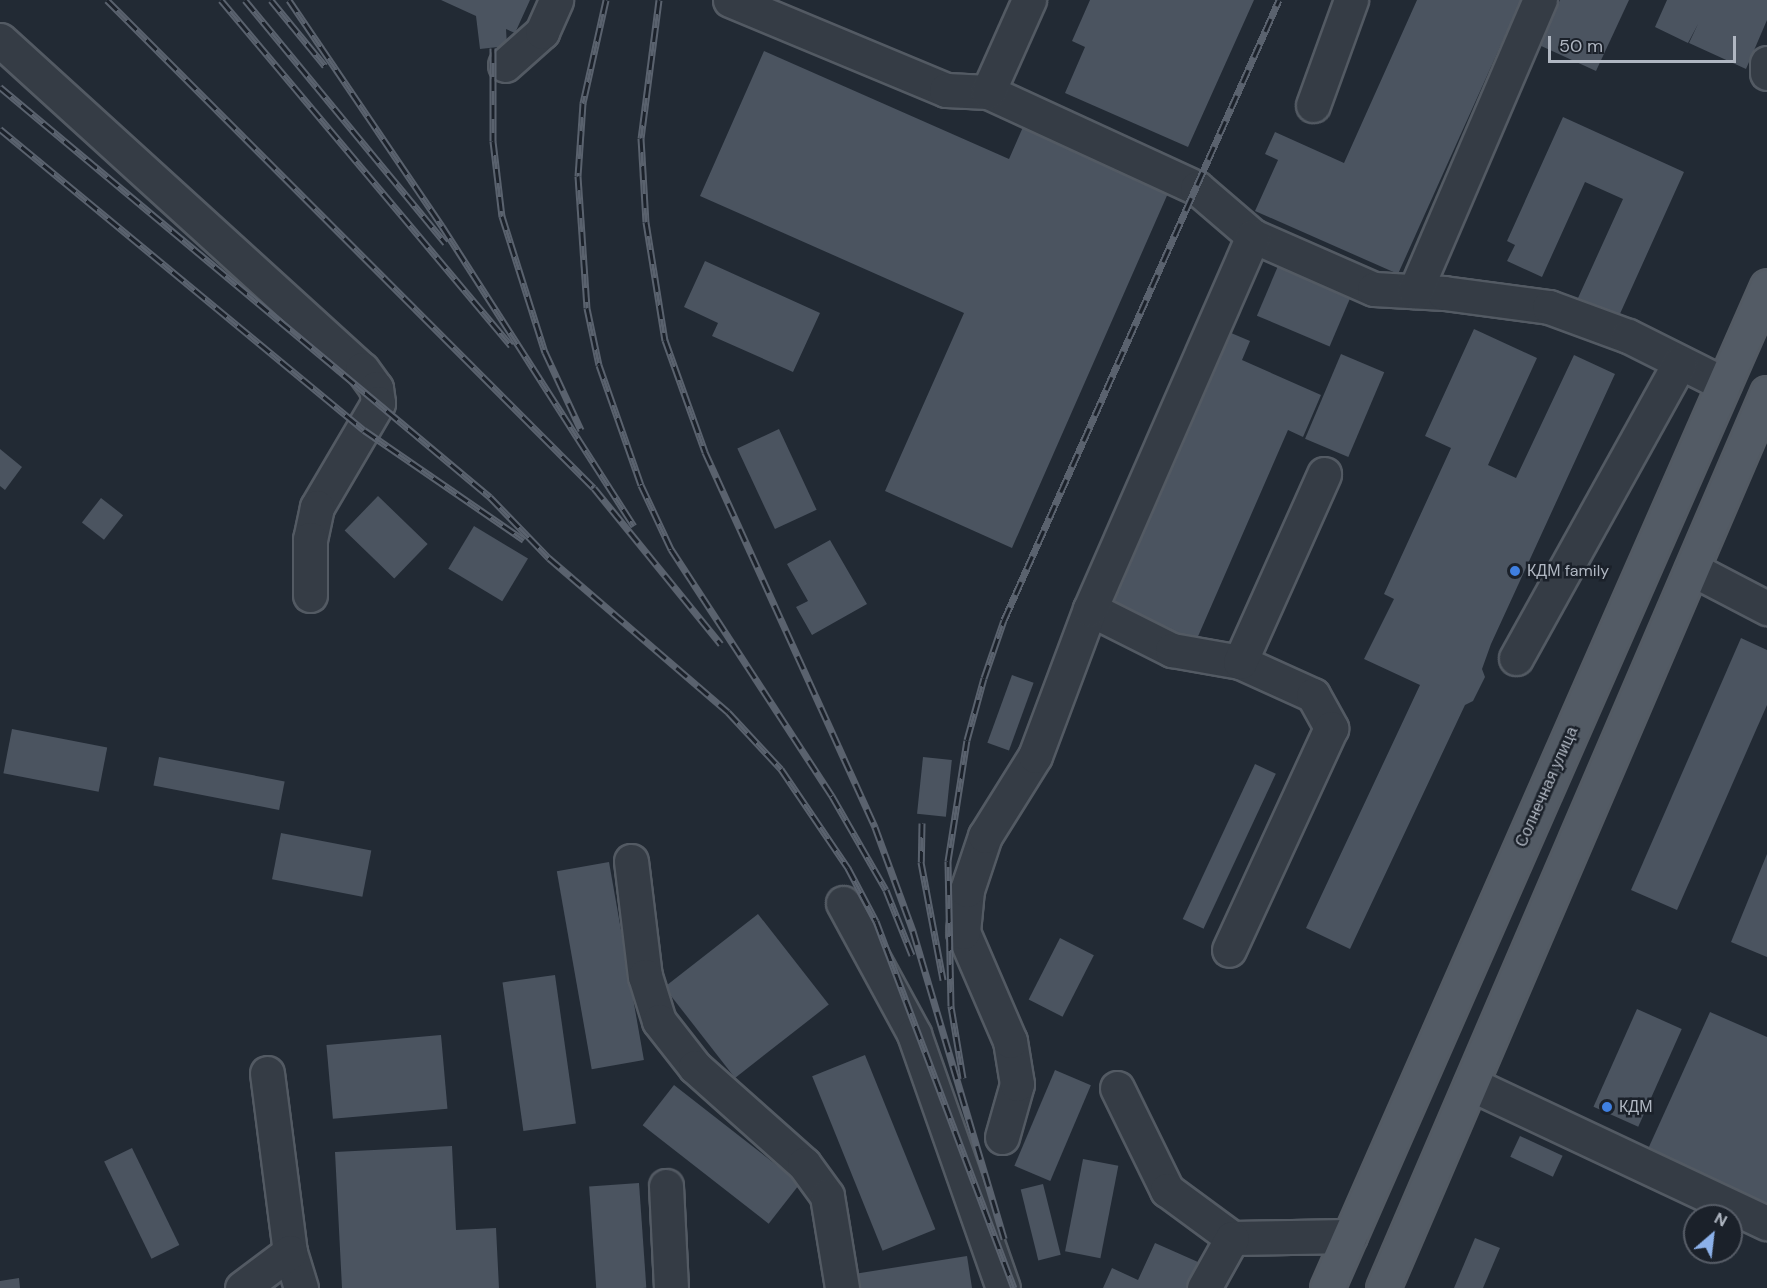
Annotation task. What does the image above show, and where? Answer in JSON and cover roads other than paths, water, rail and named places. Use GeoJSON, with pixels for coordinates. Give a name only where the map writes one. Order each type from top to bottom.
{"type":"FeatureCollection","features":[{"type":"Feature","properties":{"kind":"main road","name":"Солнечная улица"},"geometry":{"type":"LineString","coordinates":[[1327,1288],[1767,286]]}},
{"type":"Feature","properties":{"kind":"main road"},"geometry":{"type":"LineString","coordinates":[[1383,1288],[1767,393]]}},
{"type":"Feature","properties":{"kind":"lane"},"geometry":{"type":"LineString","coordinates":[[505,65],[542,32],[556,0]]}},
{"type":"Feature","properties":{"kind":"lane"},"geometry":{"type":"LineString","coordinates":[[730,0],[946,90],[988,92],[1197,188],[1253,236],[1374,290],[1414,291],[1549,307],[1628,336],[1724,384]]}},
{"type":"Feature","properties":{"kind":"lane"},"geometry":{"type":"LineString","coordinates":[[988,92],[1029,0]]}},
{"type":"Feature","properties":{"kind":"lane"},"geometry":{"type":"LineString","coordinates":[[1313,105],[1351,0]]}},
{"type":"Feature","properties":{"kind":"lane"},"geometry":{"type":"LineString","coordinates":[[1414,291],[1540,0]]}},
{"type":"Feature","properties":{"kind":"lane"},"geometry":{"type":"LineString","coordinates":[[0,40],[362,369],[376,388],[378,404],[316,507],[310,539],[310,595]]}},
{"type":"Feature","properties":{"kind":"lane"},"geometry":{"type":"LineString","coordinates":[[1767,63],[1767,74]]}},
{"type":"Feature","properties":{"kind":"lane"},"geometry":{"type":"LineString","coordinates":[[1002,1137],[1017,1084],[1010,1041],[963,932],[967,890],[986,836],[1035,756],[1090,609],[1253,236]]}},
{"type":"Feature","properties":{"kind":"lane"},"geometry":{"type":"LineString","coordinates":[[1516,658],[1680,362]]}},
{"type":"Feature","properties":{"kind":"lane"},"geometry":{"type":"LineString","coordinates":[[1240,662],[1324,474]]}},
{"type":"Feature","properties":{"kind":"lane"},"geometry":{"type":"LineString","coordinates":[[1692,569],[1767,608]]}},
{"type":"Feature","properties":{"kind":"lane"},"geometry":{"type":"LineString","coordinates":[[1090,609],[1172,650],[1240,662],[1313,695],[1331,728],[1229,950]]}},
{"type":"Feature","properties":{"kind":"lane"},"geometry":{"type":"LineString","coordinates":[[631,861],[645,976],[660,1021],[695,1067],[804,1164],[827,1196],[842,1288]]}},
{"type":"Feature","properties":{"kind":"lane"},"geometry":{"type":"LineString","coordinates":[[843,903],[914,1034],[1003,1288]]}},
{"type":"Feature","properties":{"kind":"lane"},"geometry":{"type":"LineString","coordinates":[[267,1072],[290,1252],[301,1288]]}},
{"type":"Feature","properties":{"kind":"lane"},"geometry":{"type":"LineString","coordinates":[[1470,1084],[1767,1223]]}},
{"type":"Feature","properties":{"kind":"lane"},"geometry":{"type":"LineString","coordinates":[[1117,1088],[1167,1190],[1232,1238],[1350,1236]]}},
{"type":"Feature","properties":{"kind":"lane"},"geometry":{"type":"LineString","coordinates":[[666,1186],[671,1288]]}},
{"type":"Feature","properties":{"kind":"lane"},"geometry":{"type":"LineString","coordinates":[[1204,1288],[1232,1238]]}},
{"type":"Feature","properties":{"kind":"lane"},"geometry":{"type":"LineString","coordinates":[[242,1288],[290,1252]]}},
{"type":"Feature","properties":{"kind":"railway"},"geometry":{"type":"LineString","coordinates":[[107,0],[594,488],[721,644]]}},
{"type":"Feature","properties":{"kind":"railway"},"geometry":{"type":"LineString","coordinates":[[221,0],[511,346]]}},
{"type":"Feature","properties":{"kind":"railway"},"geometry":{"type":"LineString","coordinates":[[245,0],[445,243]]}},
{"type":"Feature","properties":{"kind":"railway"},"geometry":{"type":"LineString","coordinates":[[271,0],[325,66]]}},
{"type":"Feature","properties":{"kind":"railway"},"geometry":{"type":"LineString","coordinates":[[289,0],[442,226],[634,526]]}},
{"type":"Feature","properties":{"kind":"railway"},"geometry":{"type":"LineString","coordinates":[[606,0],[583,103],[578,176],[587,308],[599,365],[641,485],[671,549],[832,796],[886,890],[912,955]]}},
{"type":"Feature","properties":{"kind":"railway"},"geometry":{"type":"LineString","coordinates":[[659,0],[641,138],[646,222],[665,340],[705,452],[875,827],[913,931],[1004,1239]]}},
{"type":"Feature","properties":{"kind":"railway"},"geometry":{"type":"LineString","coordinates":[[963,1078],[951,1006],[948,861],[967,740],[984,678],[1004,620],[1279,0]]}},
{"type":"Feature","properties":{"kind":"railway"},"geometry":{"type":"LineString","coordinates":[[493,48],[493,141],[502,216],[545,352],[581,430]]}},
{"type":"Feature","properties":{"kind":"railway"},"geometry":{"type":"LineString","coordinates":[[0,87],[490,497],[549,558],[728,712],[781,769],[848,868],[876,921],[1014,1288]]}},
{"type":"Feature","properties":{"kind":"railway"},"geometry":{"type":"LineString","coordinates":[[0,129],[364,430],[524,540]]}},
{"type":"Feature","properties":{"kind":"railway"},"geometry":{"type":"LineString","coordinates":[[922,823],[921,862],[943,980]]}},
{"type":"Feature","properties":{"kind":"place","name":"КДМ family"},"geometry":{"type":"Point","coordinates":[1515,571]}},
{"type":"Feature","properties":{"kind":"place","name":"КДМ"},"geometry":{"type":"Point","coordinates":[1607,1107]}}]}
